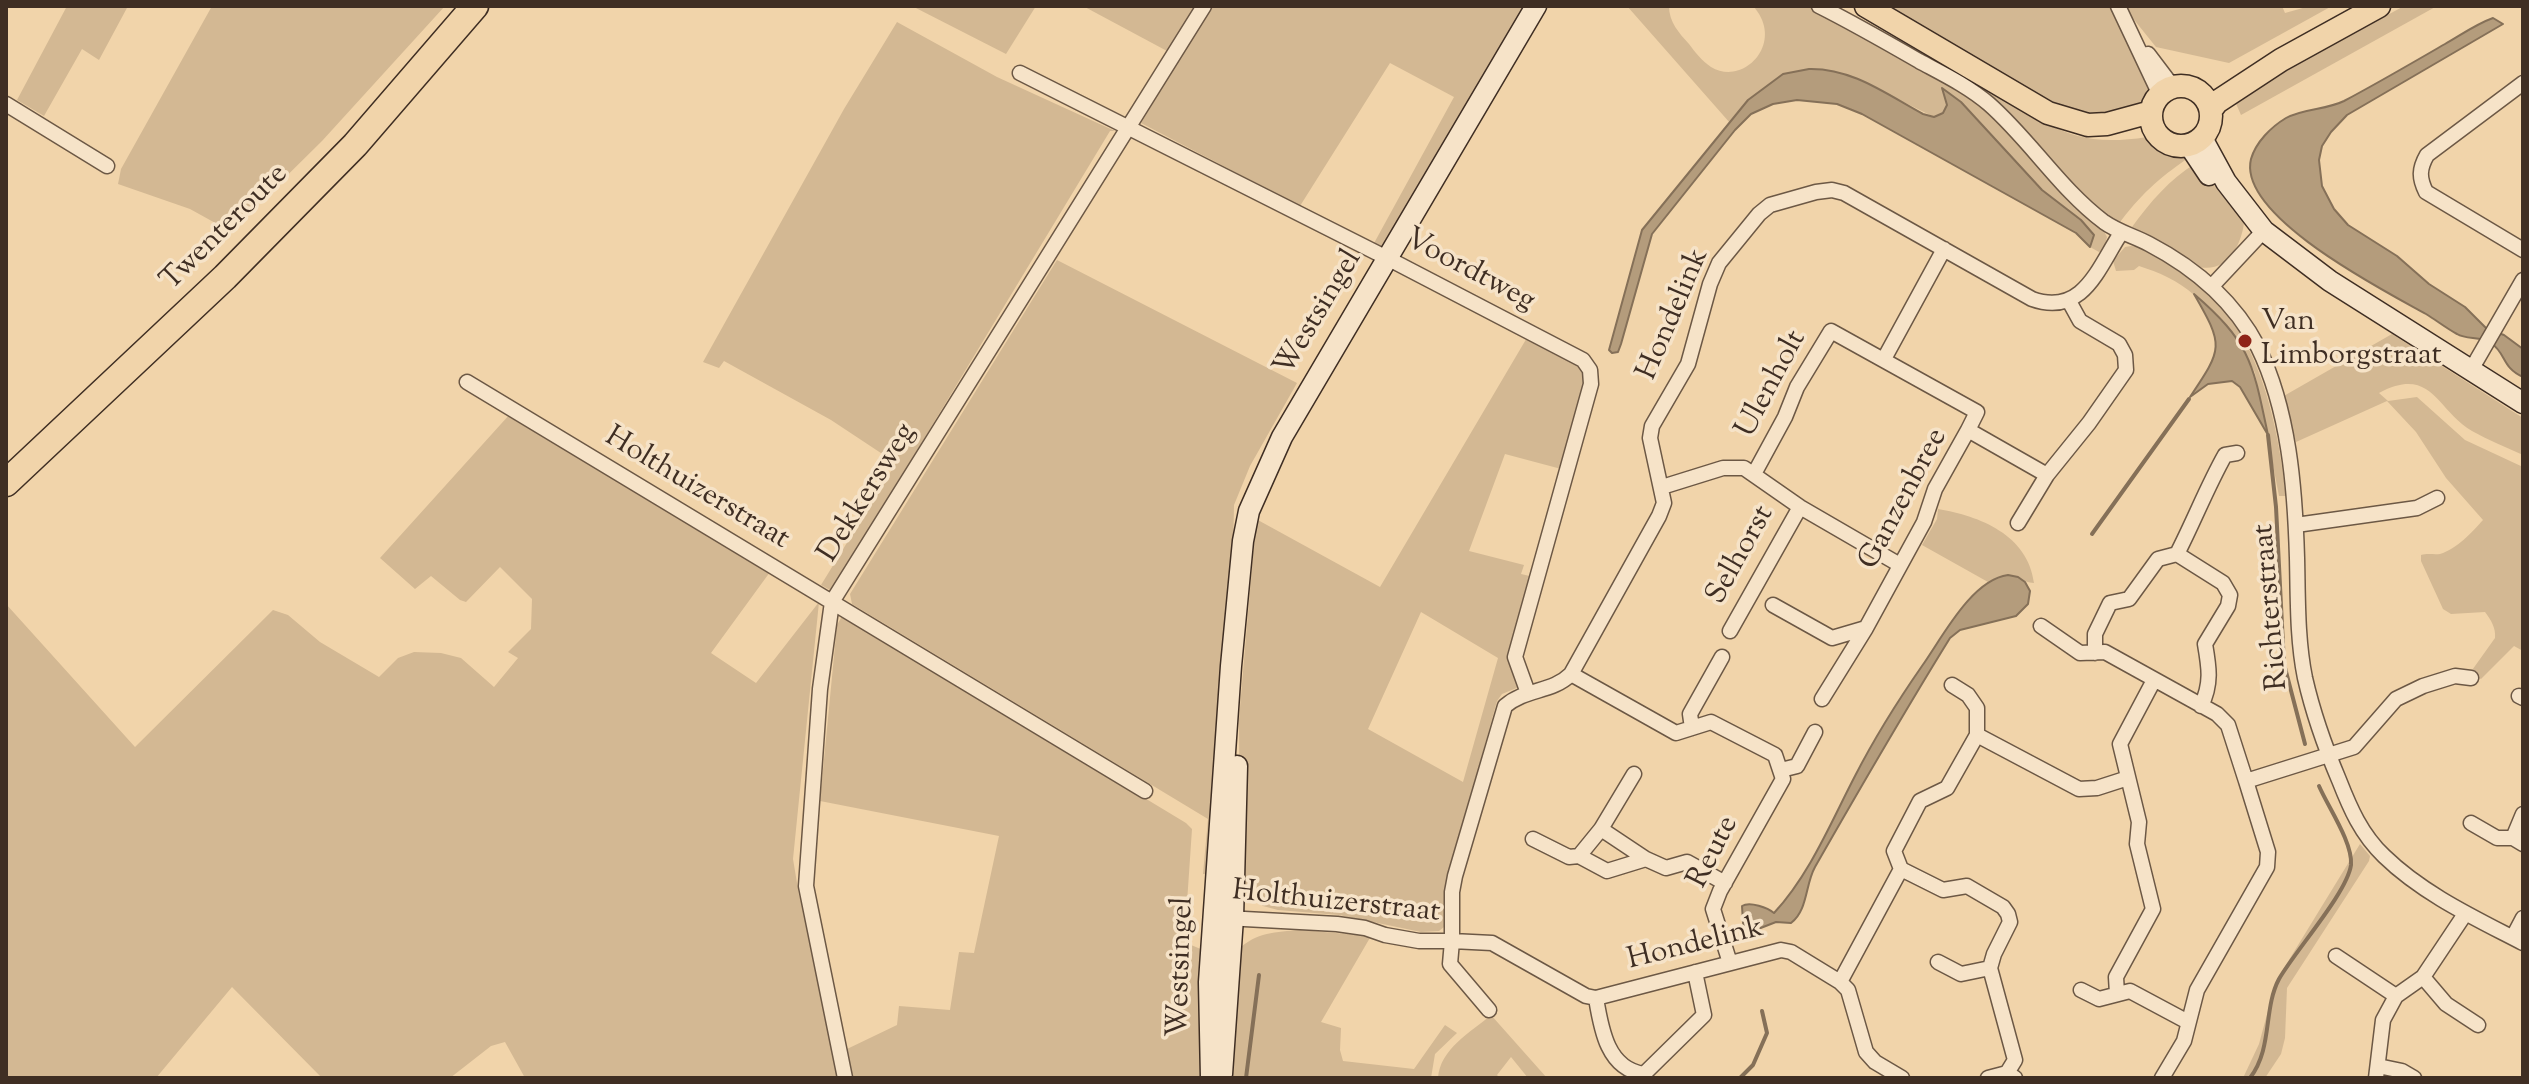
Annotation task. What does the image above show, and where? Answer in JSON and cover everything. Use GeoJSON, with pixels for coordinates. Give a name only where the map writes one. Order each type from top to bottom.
{"type":"FeatureCollection","features":[{"type":"Feature","properties":{"kind":"highway","name":"Twenteroute"},"geometry":{"type":"LineString","coordinates":[[6,460],[199,278],[336,142],[455,6]]}},
{"type":"Feature","properties":{"kind":"highway","name":"Twenteroute"},"geometry":{"type":"LineString","coordinates":[[6,483],[269,233],[355,145],[475,6]]}},
{"type":"Feature","properties":{"kind":"main road"},"geometry":{"type":"LineString","coordinates":[[1866,6],[2048,113],[2088,125],[2107,124],[2160,106],[2192,87],[2207,102],[2211,123],[2196,142],[2169,144],[2160,106]]}},
{"type":"Feature","properties":{"kind":"main road"},"geometry":{"type":"LineString","coordinates":[[2207,102],[2217,102],[2281,60],[2379,6]]}},
{"type":"Feature","properties":{"kind":"main road","name":"Westsingel"},"geometry":{"type":"LineString","coordinates":[[1221,1078],[1224,918],[1238,789],[1236,707],[1231,666],[1243,541],[1249,511],[1282,437],[1536,10]]}},
{"type":"Feature","properties":{"kind":"main road"},"geometry":{"type":"LineString","coordinates":[[2196,142],[2260,234],[2330,281],[2476,362],[2523,403]]}},
{"type":"Feature","properties":{"kind":"main road","name":"Westsingel"},"geometry":{"type":"LineString","coordinates":[[1211,1078],[1209,982],[1224,918]]}},
{"type":"Feature","properties":{"kind":"street","name":"Dekkersweg"},"geometry":{"type":"LineString","coordinates":[[845,1078],[809,913],[806,886],[820,689],[832,602],[1204,6]]}},
{"type":"Feature","properties":{"kind":"street","name":"Richterstraat"},"geometry":{"type":"LineString","coordinates":[[1819,6],[1963,85],[1987,102],[2085,205],[2121,233],[2149,244],[2212,286],[2251,334],[2272,383],[2292,474],[2305,676],[2328,755],[2356,821],[2367,838],[2404,874],[2465,914],[2518,940]]}},
{"type":"Feature","properties":{"kind":"street"},"geometry":{"type":"LineString","coordinates":[[2118,6],[2133,35],[2160,106]]}},
{"type":"Feature","properties":{"kind":"street","name":"Voordtweg"},"geometry":{"type":"LineString","coordinates":[[1020,73],[1583,360],[1590,370],[1591,384],[1515,657],[1528,693]]}},
{"type":"Feature","properties":{"kind":"street"},"geometry":{"type":"LineString","coordinates":[[2523,83],[2427,155],[2421,165],[2420,180],[2426,192],[2523,250]]}},
{"type":"Feature","properties":{"kind":"street"},"geometry":{"type":"LineString","coordinates":[[6,104],[107,166]]}},
{"type":"Feature","properties":{"kind":"street","name":"Hondelink"},"geometry":{"type":"LineString","coordinates":[[1571,674],[1659,516],[1664,503],[1650,438],[1652,426],[1688,364],[1710,284],[1719,263],[1759,214],[1778,202],[1832,190],[1844,193],[2032,299],[2047,304],[2069,301]]}},
{"type":"Feature","properties":{"kind":"street"},"geometry":{"type":"LineString","coordinates":[[2018,523],[2047,475],[2126,370],[2125,355],[2119,344],[2080,321],[2069,301],[2085,288],[2121,233]]}},
{"type":"Feature","properties":{"kind":"street"},"geometry":{"type":"LineString","coordinates":[[2212,286],[2260,234]]}},
{"type":"Feature","properties":{"kind":"street"},"geometry":{"type":"LineString","coordinates":[[1884,359],[1944,249]]}},
{"type":"Feature","properties":{"kind":"street"},"geometry":{"type":"LineString","coordinates":[[2476,362],[2523,280]]}},
{"type":"Feature","properties":{"kind":"street","name":"Ulenholt"},"geometry":{"type":"LineString","coordinates":[[1754,474],[1785,417],[1797,387],[1831,331],[1977,412],[1968,430]]}},
{"type":"Feature","properties":{"kind":"street","name":"Holthuizerstraat"},"geometry":{"type":"LineString","coordinates":[[467,382],[1145,791]]}},
{"type":"Feature","properties":{"kind":"street","name":"Ganzenbree"},"geometry":{"type":"LineString","coordinates":[[1822,699],[1866,628],[1924,522],[1935,489],[1968,430],[2047,475]]}},
{"type":"Feature","properties":{"kind":"street"},"geometry":{"type":"LineString","coordinates":[[2177,554],[2192,526],[2203,494],[2225,455],[2237,453]]}},
{"type":"Feature","properties":{"kind":"street","name":"Selhorst"},"geometry":{"type":"LineString","coordinates":[[1662,487],[1723,468],[1744,468],[1800,507],[1900,565]]}},
{"type":"Feature","properties":{"kind":"street"},"geometry":{"type":"LineString","coordinates":[[2296,525],[2417,508],[2437,498]]}},
{"type":"Feature","properties":{"kind":"street","name":"Selhorst"},"geometry":{"type":"LineString","coordinates":[[1730,631],[1800,507]]}},
{"type":"Feature","properties":{"kind":"street"},"geometry":{"type":"LineString","coordinates":[[2095,653],[2095,634],[2110,603],[2129,599],[2158,559],[2177,554],[2223,583],[2230,595],[2228,606],[2205,644],[2209,691],[2201,706]]}},
{"type":"Feature","properties":{"kind":"street"},"geometry":{"type":"LineString","coordinates":[[1773,605],[1832,638],[1866,628]]}},
{"type":"Feature","properties":{"kind":"street"},"geometry":{"type":"LineString","coordinates":[[2041,626],[2080,653],[2105,652],[2217,714],[2228,725],[2268,852],[2267,867],[2197,990],[2184,1041],[2162,1078]]}},
{"type":"Feature","properties":{"kind":"street"},"geometry":{"type":"LineString","coordinates":[[1692,728],[1690,714],[1722,657]]}},
{"type":"Feature","properties":{"kind":"street"},"geometry":{"type":"LineString","coordinates":[[1489,1010],[1450,964],[1452,892],[1505,706],[1514,698],[1561,684],[1571,674],[1676,733],[1711,722],[1775,755],[1781,770]]}},
{"type":"Feature","properties":{"kind":"street"},"geometry":{"type":"LineString","coordinates":[[2246,781],[2354,747],[2396,699],[2455,676],[2471,678]]}},
{"type":"Feature","properties":{"kind":"street"},"geometry":{"type":"LineString","coordinates":[[2117,994],[2116,977],[2153,909],[2137,844],[2139,822],[2120,744],[2154,680]]}},
{"type":"Feature","properties":{"kind":"street"},"geometry":{"type":"LineString","coordinates":[[1952,685],[1968,695],[1977,708],[1977,735],[1947,788],[1920,801],[1894,851],[1901,869],[1943,890],[1967,886],[2003,907],[2008,914],[2010,922],[1990,968],[2015,1060],[2011,1075],[1988,1078]]}},
{"type":"Feature","properties":{"kind":"street","name":"Reute"},"geometry":{"type":"LineString","coordinates":[[1730,963],[1713,909],[1783,779],[1781,770],[1797,766],[1815,732]]}},
{"type":"Feature","properties":{"kind":"street"},"geometry":{"type":"LineString","coordinates":[[1977,735],[2079,789],[2097,788],[2128,778]]}},
{"type":"Feature","properties":{"kind":"street"},"geometry":{"type":"LineString","coordinates":[[1579,856],[1601,829],[1634,774]]}},
{"type":"Feature","properties":{"kind":"street"},"geometry":{"type":"LineString","coordinates":[[2471,823],[2497,838],[2518,841],[2523,814]]}},
{"type":"Feature","properties":{"kind":"street"},"geometry":{"type":"LineString","coordinates":[[1601,829],[1646,859],[1666,868],[1687,862],[1725,883]]}},
{"type":"Feature","properties":{"kind":"street"},"geometry":{"type":"LineString","coordinates":[[1533,839],[1569,857],[1579,856],[1607,871],[1646,859]]}},
{"type":"Feature","properties":{"kind":"street"},"geometry":{"type":"LineString","coordinates":[[1901,869],[1840,982],[1848,990],[1866,1052],[1875,1062],[1902,1078]]}},
{"type":"Feature","properties":{"kind":"street"},"geometry":{"type":"LineString","coordinates":[[2414,1078],[2402,1071],[2377,1072],[2383,1020],[2396,996],[2423,977],[2465,914]]}},
{"type":"Feature","properties":{"kind":"street","name":"Holthuizerstraat"},"geometry":{"type":"LineString","coordinates":[[1224,918],[1337,924],[1419,941],[1452,941]]}},
{"type":"Feature","properties":{"kind":"street"},"geometry":{"type":"LineString","coordinates":[[2518,940],[2523,918]]}},
{"type":"Feature","properties":{"kind":"street","name":"Hondelink"},"geometry":{"type":"LineString","coordinates":[[1452,941],[1492,943],[1586,996],[1596,998],[1781,950],[1791,952],[1840,982]]}},
{"type":"Feature","properties":{"kind":"street"},"geometry":{"type":"LineString","coordinates":[[2336,956],[2396,996]]}},
{"type":"Feature","properties":{"kind":"street"},"geometry":{"type":"LineString","coordinates":[[1938,962],[1961,974],[1990,968]]}},
{"type":"Feature","properties":{"kind":"street"},"geometry":{"type":"LineString","coordinates":[[1596,998],[1606,1046],[1632,1072],[1644,1074],[1704,1015],[1695,972]]}},
{"type":"Feature","properties":{"kind":"street"},"geometry":{"type":"LineString","coordinates":[[2423,977],[2446,1004],[2478,1025]]}},
{"type":"Feature","properties":{"kind":"street"},"geometry":{"type":"LineString","coordinates":[[2081,990],[2099,999],[2130,991],[2188,1022]]}},
{"type":"Feature","properties":{"kind":"shaded area"},"geometry":{"type":"Polygon","coordinates":[[[67,6],[128,6],[99,60],[82,49],[44,116],[17,100],[67,6]]]}},
{"type":"Feature","properties":{"kind":"shaded area"},"geometry":{"type":"Polygon","coordinates":[[[212,6],[445,6],[322,141],[240,222],[228,230],[190,209],[118,184],[121,169],[212,6]]]}},
{"type":"Feature","properties":{"kind":"shaded area"},"geometry":{"type":"Polygon","coordinates":[[[912,6],[1036,6],[1006,54],[912,6]]]}},
{"type":"Feature","properties":{"kind":"shaded area"},"geometry":{"type":"Polygon","coordinates":[[[1083,6],[1195,6],[1167,51],[1083,6]]]}},
{"type":"Feature","properties":{"kind":"shaded area"},"geometry":{"type":"Polygon","coordinates":[[[1212,6],[1527,6],[1381,249],[1373,245],[1454,97],[1390,63],[1300,206],[1141,123],[1212,6]]]}},
{"type":"Feature","properties":{"kind":"shaded area"},"geometry":{"type":"Polygon","coordinates":[[[1627,6],[1669,6],[1675,27],[1696,53],[1711,67],[1724,72],[1747,66],[1757,58],[1763,46],[1765,34],[1762,20],[1753,6],[1810,6],[1939,77],[1973,100],[2100,224],[2107,237],[2103,251],[2090,247],[2094,235],[2081,220],[2042,190],[1961,102],[1943,89],[1947,105],[1943,113],[1934,117],[1873,87],[1748,100],[1730,123],[1627,6]]]}},
{"type":"Feature","properties":{"kind":"shaded area"},"geometry":{"type":"Polygon","coordinates":[[[1881,6],[2110,6],[2151,82],[2152,96],[2144,106],[2128,113],[2070,116],[1881,6]]]}},
{"type":"Feature","properties":{"kind":"shaded area"},"geometry":{"type":"Polygon","coordinates":[[[2123,6],[2282,6],[2285,13],[2310,6],[2332,6],[2229,63],[2156,47],[2123,6]]]}},
{"type":"Feature","properties":{"kind":"shaded area"},"geometry":{"type":"Polygon","coordinates":[[[2404,6],[2437,6],[2241,115],[2234,99],[2404,6]]]}},
{"type":"Feature","properties":{"kind":"shaded area"},"geometry":{"type":"Polygon","coordinates":[[[2493,18],[2503,24],[2347,115],[2322,146],[2319,160],[2322,186],[2334,209],[2348,225],[2397,256],[2429,284],[2465,307],[2487,329],[2504,335],[2523,349],[2523,377],[2511,369],[2491,343],[2457,334],[2349,270],[2289,227],[2267,204],[2253,181],[2251,159],[2265,136],[2286,118],[2344,101],[2493,18]]]}},
{"type":"Feature","properties":{"kind":"shaded area"},"geometry":{"type":"Polygon","coordinates":[[[897,22],[997,77],[1115,131],[1110,131],[832,591],[821,585],[896,463],[831,420],[724,361],[719,368],[703,362],[844,109],[897,22]]]}},
{"type":"Feature","properties":{"kind":"shaded area"},"geometry":{"type":"Polygon","coordinates":[[[1809,69],[1854,78],[1934,117],[1943,113],[1947,105],[1942,88],[1961,102],[2042,190],[2081,220],[2094,235],[2090,247],[2076,233],[1862,114],[1837,104],[1797,100],[1773,104],[1751,114],[1735,130],[1652,234],[1621,344],[1618,352],[1612,353],[1609,350],[1642,230],[1748,100],[1783,74],[1809,69]]]}},
{"type":"Feature","properties":{"kind":"shaded area"},"geometry":{"type":"Polygon","coordinates":[[[1983,89],[2059,130],[2096,139],[2147,137],[2163,146],[2182,149],[2188,158],[2150,188],[2118,225],[1983,89]]]}},
{"type":"Feature","properties":{"kind":"shaded area"},"geometry":{"type":"Polygon","coordinates":[[[2196,163],[2244,223],[2240,240],[2231,256],[2209,268],[2184,261],[2132,227],[2161,192],[2196,163]]]}},
{"type":"Feature","properties":{"kind":"shaded area"},"geometry":{"type":"Polygon","coordinates":[[[2125,247],[2139,247],[2187,275],[2211,295],[2231,318],[2247,345],[2269,404],[2286,496],[2279,496],[2255,373],[2244,354],[2211,311],[2182,285],[2139,266],[2134,270],[2116,271],[2113,261],[2125,247]]]}},
{"type":"Feature","properties":{"kind":"shaded area"},"geometry":{"type":"Polygon","coordinates":[[[1057,260],[1297,383],[1250,466],[1234,505],[1232,606],[1214,875],[1203,874],[1208,819],[852,604],[850,594],[1057,260]]]}},
{"type":"Feature","properties":{"kind":"shaded area"},"geometry":{"type":"Polygon","coordinates":[[[2194,294],[2228,327],[2247,356],[2268,435],[2240,387],[2232,381],[2208,384],[2190,397],[2209,368],[2216,347],[2211,325],[2194,294]]]}},
{"type":"Feature","properties":{"kind":"shaded area"},"geometry":{"type":"Polygon","coordinates":[[[2392,334],[2523,418],[2523,455],[2472,431],[2422,387],[2411,384],[2379,393],[2388,401],[2417,397],[2465,440],[2523,467],[2523,651],[2514,646],[2481,679],[2470,673],[2495,638],[2493,624],[2485,612],[2451,614],[2443,609],[2421,555],[2440,554],[2452,548],[2483,520],[2446,478],[2416,432],[2387,401],[2296,442],[2282,397],[2392,334]]]}},
{"type":"Feature","properties":{"kind":"shaded area"},"geometry":{"type":"Polygon","coordinates":[[[1528,336],[1581,362],[1589,379],[1565,470],[1505,454],[1469,551],[1524,565],[1521,574],[1534,577],[1512,656],[1519,687],[1502,694],[1497,701],[1449,874],[1444,927],[1439,931],[1421,932],[1339,915],[1278,910],[1263,906],[1240,889],[1239,719],[1256,519],[1380,587],[1528,336]],[[1421,612],[1368,729],[1463,782],[1498,658],[1421,612]]]}},
{"type":"Feature","properties":{"kind":"shaded area"},"geometry":{"type":"Polygon","coordinates":[[[510,414],[770,572],[711,653],[756,683],[819,602],[793,859],[843,1078],[525,1078],[505,1042],[491,1046],[450,1078],[322,1078],[232,987],[156,1078],[6,1078],[6,604],[135,747],[273,610],[288,615],[320,642],[379,677],[398,658],[414,652],[441,653],[461,658],[494,687],[518,658],[508,652],[531,629],[532,599],[500,567],[466,602],[431,576],[415,589],[380,558],[510,414]]]}},
{"type":"Feature","properties":{"kind":"shaded area"},"geometry":{"type":"Polygon","coordinates":[[[1938,509],[1985,523],[2012,540],[2030,566],[2034,583],[2006,577],[1988,582],[1922,545],[1937,519],[1938,509]]]}},
{"type":"Feature","properties":{"kind":"shaded area"},"geometry":{"type":"Polygon","coordinates":[[[2008,575],[2025,582],[2030,591],[2028,604],[2016,616],[1960,630],[1950,638],[1815,867],[1797,918],[1791,923],[1776,922],[1753,931],[1746,929],[1742,906],[1754,905],[1774,913],[1798,882],[1878,734],[1959,612],[1982,587],[2008,575]]]}},
{"type":"Feature","properties":{"kind":"shaded area"},"geometry":{"type":"Polygon","coordinates":[[[845,617],[1192,829],[1185,932],[1191,945],[1208,952],[1208,1078],[853,1078],[847,1049],[897,1025],[899,1006],[950,1010],[959,952],[974,953],[999,836],[820,801],[837,625],[845,617]]]}},
{"type":"Feature","properties":{"kind":"shaded area"},"geometry":{"type":"Polygon","coordinates":[[[2360,844],[2370,856],[2369,861],[2287,988],[2285,1038],[2281,1054],[2265,1078],[2243,1078],[2259,1044],[2276,981],[2360,844]]]}},
{"type":"Feature","properties":{"kind":"shaded area"},"geometry":{"type":"Polygon","coordinates":[[[1300,930],[1371,936],[1321,1022],[1341,1028],[1343,1061],[1414,1069],[1445,1025],[1457,1033],[1435,1054],[1431,1078],[1226,1078],[1238,950],[1259,936],[1300,930]]]}},
{"type":"Feature","properties":{"kind":"shaded area"},"geometry":{"type":"Polygon","coordinates":[[[1491,1015],[1547,1078],[1528,1078],[1511,1057],[1497,1075],[1500,1078],[1438,1078],[1450,1050],[1491,1015]]]}},
{"type":"Feature","properties":{"kind":"waterway"},"geometry":{"type":"LineString","coordinates":[[2092,534],[2189,399]]}},
{"type":"Feature","properties":{"kind":"waterway"},"geometry":{"type":"LineString","coordinates":[[2268,435],[2276,507],[2284,664],[2305,744]]}},
{"type":"Feature","properties":{"kind":"waterway"},"geometry":{"type":"LineString","coordinates":[[2250,1078],[2262,1054],[2271,1003],[2279,979],[2331,906],[2351,865],[2344,836],[2319,786]]}},
{"type":"Feature","properties":{"kind":"waterway"},"geometry":{"type":"LineString","coordinates":[[1246,1078],[1259,975]]}},
{"type":"Feature","properties":{"kind":"waterway"},"geometry":{"type":"LineString","coordinates":[[1740,1078],[1753,1065],[1767,1033],[1762,1011]]}},
{"type":"Feature","properties":{"kind":"place","name":"Van Limborgstraat"},"geometry":{"type":"Point","coordinates":[2245,341]}}]}
